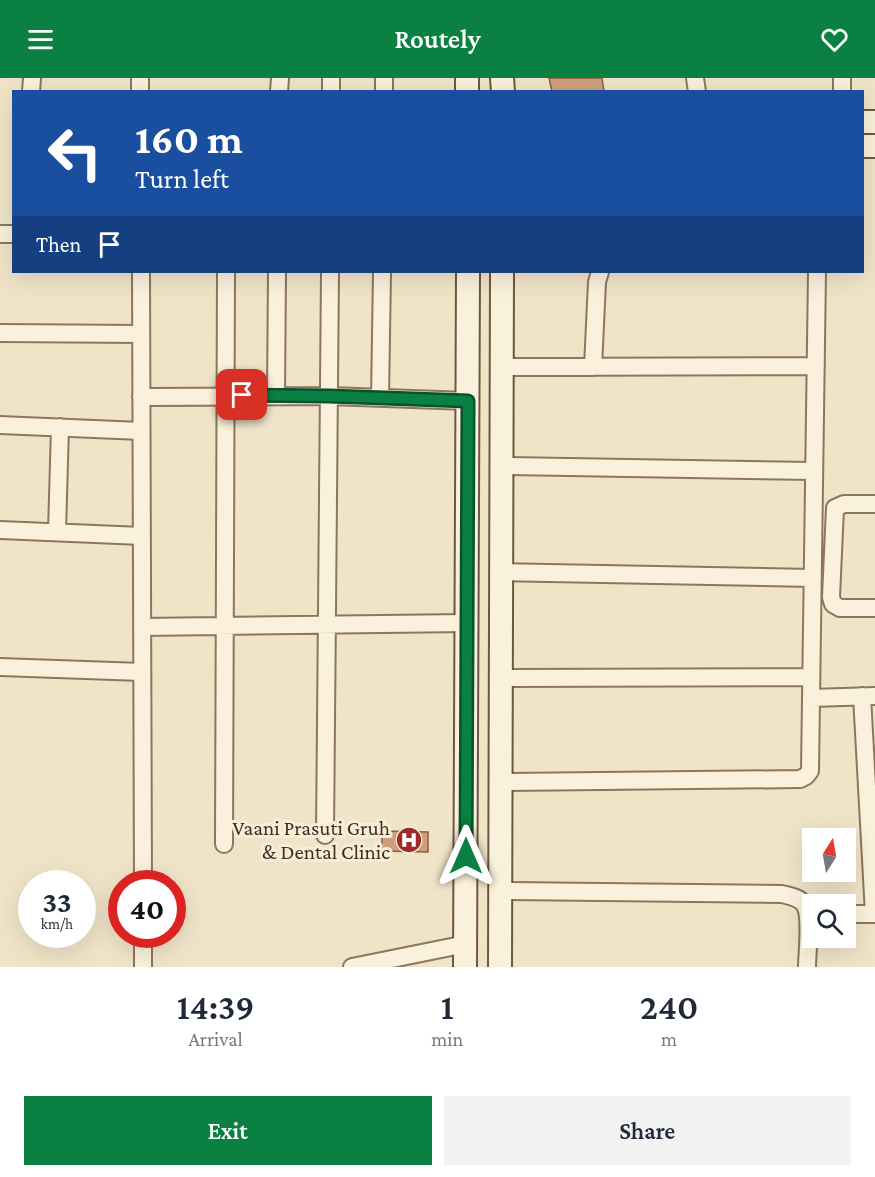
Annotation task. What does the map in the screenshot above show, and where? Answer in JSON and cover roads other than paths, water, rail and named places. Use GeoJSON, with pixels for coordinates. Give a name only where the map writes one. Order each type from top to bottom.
{"type":"FeatureCollection","features":[{"type":"Feature","properties":{"kind":"street"},"geometry":{"type":"LineString","coordinates":[[141,273],[143,870]]}},
{"type":"Feature","properties":{"kind":"street"},"geometry":{"type":"LineString","coordinates":[[224,844],[226,273]]}},
{"type":"Feature","properties":{"kind":"street"},"geometry":{"type":"LineString","coordinates":[[276,396],[277,273]]}},
{"type":"Feature","properties":{"kind":"street"},"geometry":{"type":"LineString","coordinates":[[325,835],[330,273]]}},
{"type":"Feature","properties":{"kind":"street"},"geometry":{"type":"LineString","coordinates":[[380,398],[382,273]]}},
{"type":"Feature","properties":{"kind":"street"},"geometry":{"type":"LineString","coordinates":[[465,967],[468,273]]}},
{"type":"Feature","properties":{"kind":"street"},"geometry":{"type":"LineString","coordinates":[[500,967],[502,273]]}},
{"type":"Feature","properties":{"kind":"street"},"geometry":{"type":"LineString","coordinates":[[593,367],[597,282],[600,273]]}},
{"type":"Feature","properties":{"kind":"street"},"geometry":{"type":"LineString","coordinates":[[500,783],[800,778],[806,776],[810,771],[817,273]]}},
{"type":"Feature","properties":{"kind":"street"},"geometry":{"type":"LineString","coordinates":[[0,333],[141,334]]}},
{"type":"Feature","properties":{"kind":"street"},"geometry":{"type":"LineString","coordinates":[[501,367],[816,366]]}},
{"type":"Feature","properties":{"kind":"street"},"geometry":{"type":"LineString","coordinates":[[141,397],[329,396],[468,401]]}},
{"type":"Feature","properties":{"kind":"street"},"geometry":{"type":"LineString","coordinates":[[0,425],[141,431]]}},
{"type":"Feature","properties":{"kind":"street"},"geometry":{"type":"LineString","coordinates":[[57,532],[60,427]]}},
{"type":"Feature","properties":{"kind":"street"},"geometry":{"type":"LineString","coordinates":[[501,466],[814,471]]}},
{"type":"Feature","properties":{"kind":"street"},"geometry":{"type":"LineString","coordinates":[[875,504],[844,504],[835,508],[831,597],[833,604],[840,608],[875,608]]}},
{"type":"Feature","properties":{"kind":"street"},"geometry":{"type":"LineString","coordinates":[[0,530],[142,536]]}},
{"type":"Feature","properties":{"kind":"street"},"geometry":{"type":"LineString","coordinates":[[501,572],[813,578]]}},
{"type":"Feature","properties":{"kind":"street"},"geometry":{"type":"LineString","coordinates":[[142,627],[467,623]]}},
{"type":"Feature","properties":{"kind":"street"},"geometry":{"type":"LineString","coordinates":[[0,667],[142,672]]}},
{"type":"Feature","properties":{"kind":"street"},"geometry":{"type":"LineString","coordinates":[[501,678],[812,677]]}},
{"type":"Feature","properties":{"kind":"street"},"geometry":{"type":"LineString","coordinates":[[811,698],[869,696],[874,915],[856,914]]}},
{"type":"Feature","properties":{"kind":"street"},"geometry":{"type":"LineString","coordinates":[[500,891],[782,894],[794,897],[802,903]]}},
{"type":"Feature","properties":{"kind":"street"},"geometry":{"type":"LineString","coordinates":[[352,967],[466,944]]}},
{"type":"Feature","properties":{"kind":"street"},"geometry":{"type":"LineString","coordinates":[[143,948],[143,967]]}},
{"type":"Feature","properties":{"kind":"street"},"geometry":{"type":"LineString","coordinates":[[807,967],[808,948]]}},
{"type":"Feature","properties":{"kind":"place","name":"Vaani Prasuti Gruh & Dental Clinic"},"geometry":{"type":"Point","coordinates":[409,840]}}]}
